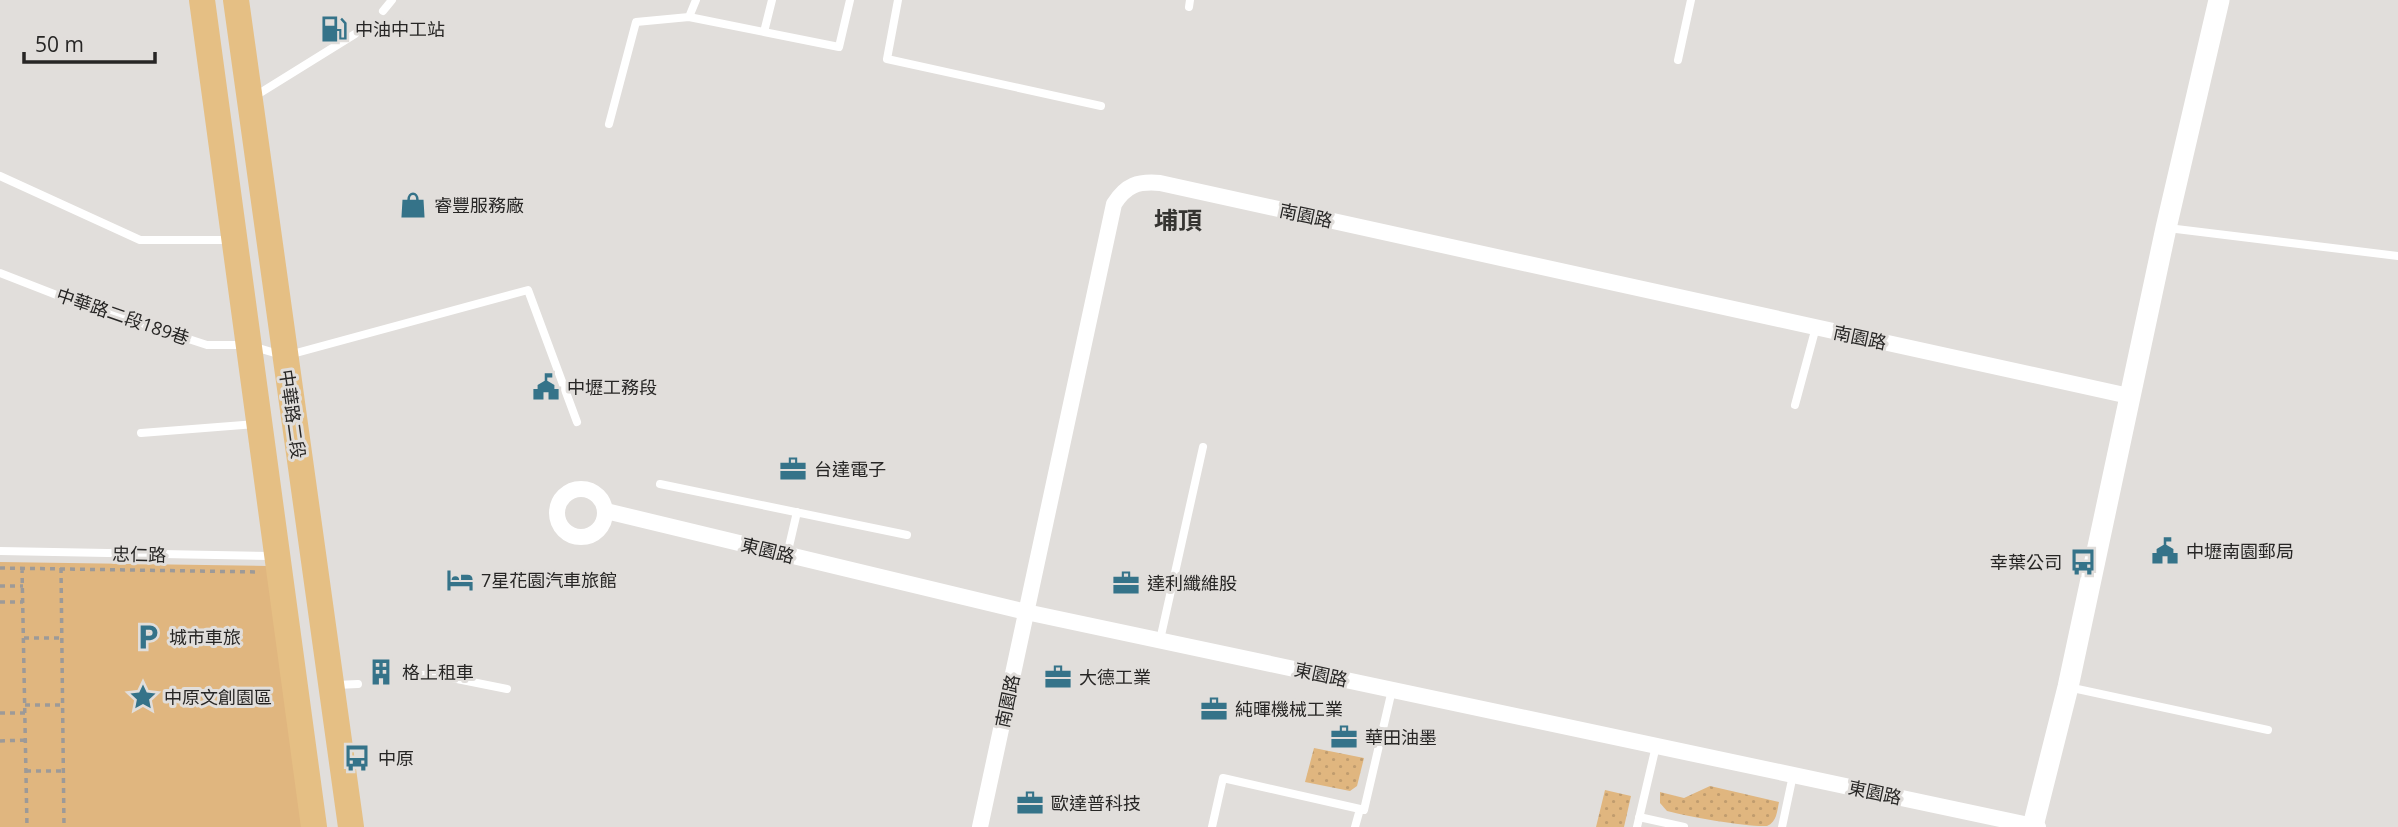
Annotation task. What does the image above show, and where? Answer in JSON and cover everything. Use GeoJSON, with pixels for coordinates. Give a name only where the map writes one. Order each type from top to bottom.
{"type":"FeatureCollection","features":[{"type":"Feature","properties":{"kind":"main road","name":"中華路二段"},"geometry":{"type":"LineString","coordinates":[[202,0],[259,424],[271,564],[314,827]]}},
{"type":"Feature","properties":{"kind":"main road","name":"中華路二段"},"geometry":{"type":"LineString","coordinates":[[236,0],[351,827]]}},
{"type":"Feature","properties":{"kind":"street"},"geometry":{"type":"LineString","coordinates":[[2036,827],[2166,228],[2219,0]]}},
{"type":"Feature","properties":{"kind":"street","name":"南園路"},"geometry":{"type":"LineString","coordinates":[[980,827],[1114,204],[1120,194],[1131,185],[1160,183],[2129,396]]}},
{"type":"Feature","properties":{"kind":"street","name":"東園路"},"geometry":{"type":"LineString","coordinates":[[606,511],[1026,611],[2036,827]]}},
{"type":"Feature","properties":{"kind":"lane"},"geometry":{"type":"LineString","coordinates":[[383,11],[392,0]]}},
{"type":"Feature","properties":{"kind":"lane"},"geometry":{"type":"LineString","coordinates":[[689,18],[695,0]]}},
{"type":"Feature","properties":{"kind":"lane"},"geometry":{"type":"LineString","coordinates":[[764,32],[772,0]]}},
{"type":"Feature","properties":{"kind":"lane"},"geometry":{"type":"LineString","coordinates":[[609,124],[636,22],[689,18],[839,47],[850,0]]}},
{"type":"Feature","properties":{"kind":"lane"},"geometry":{"type":"LineString","coordinates":[[898,0],[887,59],[1101,106]]}},
{"type":"Feature","properties":{"kind":"lane"},"geometry":{"type":"LineString","coordinates":[[1678,60],[1691,0]]}},
{"type":"Feature","properties":{"kind":"lane"},"geometry":{"type":"LineString","coordinates":[[249,99],[355,34]]}},
{"type":"Feature","properties":{"kind":"lane"},"geometry":{"type":"LineString","coordinates":[[0,176],[140,240],[234,240]]}},
{"type":"Feature","properties":{"kind":"lane"},"geometry":{"type":"LineString","coordinates":[[2166,228],[2398,256]]}},
{"type":"Feature","properties":{"kind":"lane","name":"中華路二段189巷"},"geometry":{"type":"LineString","coordinates":[[0,272],[72,301],[207,345],[248,345],[285,356]]}},
{"type":"Feature","properties":{"kind":"lane"},"geometry":{"type":"LineString","coordinates":[[285,356],[528,290],[577,422]]}},
{"type":"Feature","properties":{"kind":"lane"},"geometry":{"type":"LineString","coordinates":[[1796,405],[1816,327]]}},
{"type":"Feature","properties":{"kind":"lane"},"geometry":{"type":"LineString","coordinates":[[141,433],[259,424]]}},
{"type":"Feature","properties":{"kind":"lane"},"geometry":{"type":"LineString","coordinates":[[1160,640],[1203,447]]}},
{"type":"Feature","properties":{"kind":"lane"},"geometry":{"type":"LineString","coordinates":[[660,484],[907,536]]}},
{"type":"Feature","properties":{"kind":"lane"},"geometry":{"type":"LineString","coordinates":[[787,555],[797,512]]}},
{"type":"Feature","properties":{"kind":"lane","name":"忠仁路"},"geometry":{"type":"LineString","coordinates":[[0,551],[271,564]]}},
{"type":"Feature","properties":{"kind":"lane"},"geometry":{"type":"LineString","coordinates":[[406,677],[432,674],[508,690]]}},
{"type":"Feature","properties":{"kind":"lane"},"geometry":{"type":"LineString","coordinates":[[330,686],[358,684]]}},
{"type":"Feature","properties":{"kind":"lane"},"geometry":{"type":"LineString","coordinates":[[2068,687],[2268,730]]}},
{"type":"Feature","properties":{"kind":"lane"},"geometry":{"type":"LineString","coordinates":[[1212,827],[1223,778],[1364,810],[1392,690]]}},
{"type":"Feature","properties":{"kind":"lane"},"geometry":{"type":"LineString","coordinates":[[1637,827],[1656,746]]}},
{"type":"Feature","properties":{"kind":"lane"},"geometry":{"type":"LineString","coordinates":[[1782,827],[1793,775]]}},
{"type":"Feature","properties":{"kind":"lane"},"geometry":{"type":"LineString","coordinates":[[1355,827],[1360,809]]}},
{"type":"Feature","properties":{"kind":"lane"},"geometry":{"type":"LineString","coordinates":[[1639,817],[1684,827]]}},
{"type":"Feature","properties":{"kind":"path"},"geometry":{"type":"LineString","coordinates":[[0,568],[271,564]]}},
{"type":"Feature","properties":{"kind":"path"},"geometry":{"type":"LineString","coordinates":[[22,568],[27,827]]}},
{"type":"Feature","properties":{"kind":"path"},"geometry":{"type":"LineString","coordinates":[[61,568],[64,827]]}},
{"type":"Feature","properties":{"kind":"path"},"geometry":{"type":"LineString","coordinates":[[0,586],[23,586]]}},
{"type":"Feature","properties":{"kind":"path"},"geometry":{"type":"LineString","coordinates":[[0,602],[23,602]]}},
{"type":"Feature","properties":{"kind":"path"},"geometry":{"type":"LineString","coordinates":[[24,638],[62,638]]}},
{"type":"Feature","properties":{"kind":"path"},"geometry":{"type":"LineString","coordinates":[[25,705],[63,705]]}},
{"type":"Feature","properties":{"kind":"path"},"geometry":{"type":"LineString","coordinates":[[0,713],[25,713]]}},
{"type":"Feature","properties":{"kind":"path"},"geometry":{"type":"LineString","coordinates":[[0,740],[25,740]]}},
{"type":"Feature","properties":{"kind":"path"},"geometry":{"type":"LineString","coordinates":[[26,771],[64,771]]}},
{"type":"Feature","properties":{"kind":"shaded area","name":"中原文創園區"},"geometry":{"type":"Polygon","coordinates":[[[0,562],[270,566],[302,827],[0,827],[0,562]]]}},
{"type":"Feature","properties":{"kind":"shaded area"},"geometry":{"type":"Polygon","coordinates":[[[1314,748],[1364,758],[1357,786],[1350,791],[1305,782],[1314,748]]]}},
{"type":"Feature","properties":{"kind":"shaded area"},"geometry":{"type":"Polygon","coordinates":[[[1710,786],[1779,802],[1775,819],[1767,826],[1758,826],[1703,819],[1667,811],[1660,803],[1660,792],[1684,798],[1710,786]]]}},
{"type":"Feature","properties":{"kind":"shaded area"},"geometry":{"type":"Polygon","coordinates":[[[1605,790],[1631,796],[1624,827],[1596,827],[1605,790]]]}},
{"type":"Feature","properties":{"kind":"place","name":"中油中工站"},"geometry":{"type":"Point","coordinates":[334,29]}},
{"type":"Feature","properties":{"kind":"place","name":"睿豐服務廠"},"geometry":{"type":"Point","coordinates":[413,205]}},
{"type":"Feature","properties":{"kind":"place","name":"中壢工務段"},"geometry":{"type":"Point","coordinates":[546,387]}},
{"type":"Feature","properties":{"kind":"place","name":"台達電子"},"geometry":{"type":"Point","coordinates":[793,469]}},
{"type":"Feature","properties":{"kind":"place","name":"中壢南園郵局"},"geometry":{"type":"Point","coordinates":[2165,551]}},
{"type":"Feature","properties":{"kind":"place","name":"幸葉公司"},"geometry":{"type":"Point","coordinates":[2083,562]}},
{"type":"Feature","properties":{"kind":"place","name":"7星花園汽車旅館"},"geometry":{"type":"Point","coordinates":[460,580]}},
{"type":"Feature","properties":{"kind":"place","name":"達利纖維股"},"geometry":{"type":"Point","coordinates":[1126,583]}},
{"type":"Feature","properties":{"kind":"place","name":"城市車旅"},"geometry":{"type":"Point","coordinates":[148,637]}},
{"type":"Feature","properties":{"kind":"place","name":"格上租車"},"geometry":{"type":"Point","coordinates":[381,672]}},
{"type":"Feature","properties":{"kind":"place","name":"大德工業"},"geometry":{"type":"Point","coordinates":[1058,677]}},
{"type":"Feature","properties":{"kind":"place","name":"中原文創園區"},"geometry":{"type":"Point","coordinates":[143,697]}},
{"type":"Feature","properties":{"kind":"place","name":"純暉機械工業"},"geometry":{"type":"Point","coordinates":[1214,709]}},
{"type":"Feature","properties":{"kind":"place","name":"華田油墨"},"geometry":{"type":"Point","coordinates":[1344,737]}},
{"type":"Feature","properties":{"kind":"place","name":"中原"},"geometry":{"type":"Point","coordinates":[357,758]}},
{"type":"Feature","properties":{"kind":"place","name":"歐達普科技"},"geometry":{"type":"Point","coordinates":[1030,803]}},
{"type":"Feature","properties":{"kind":"district","name":"埔頂"},"geometry":{"type":"Point","coordinates":[1178,219]}}]}
